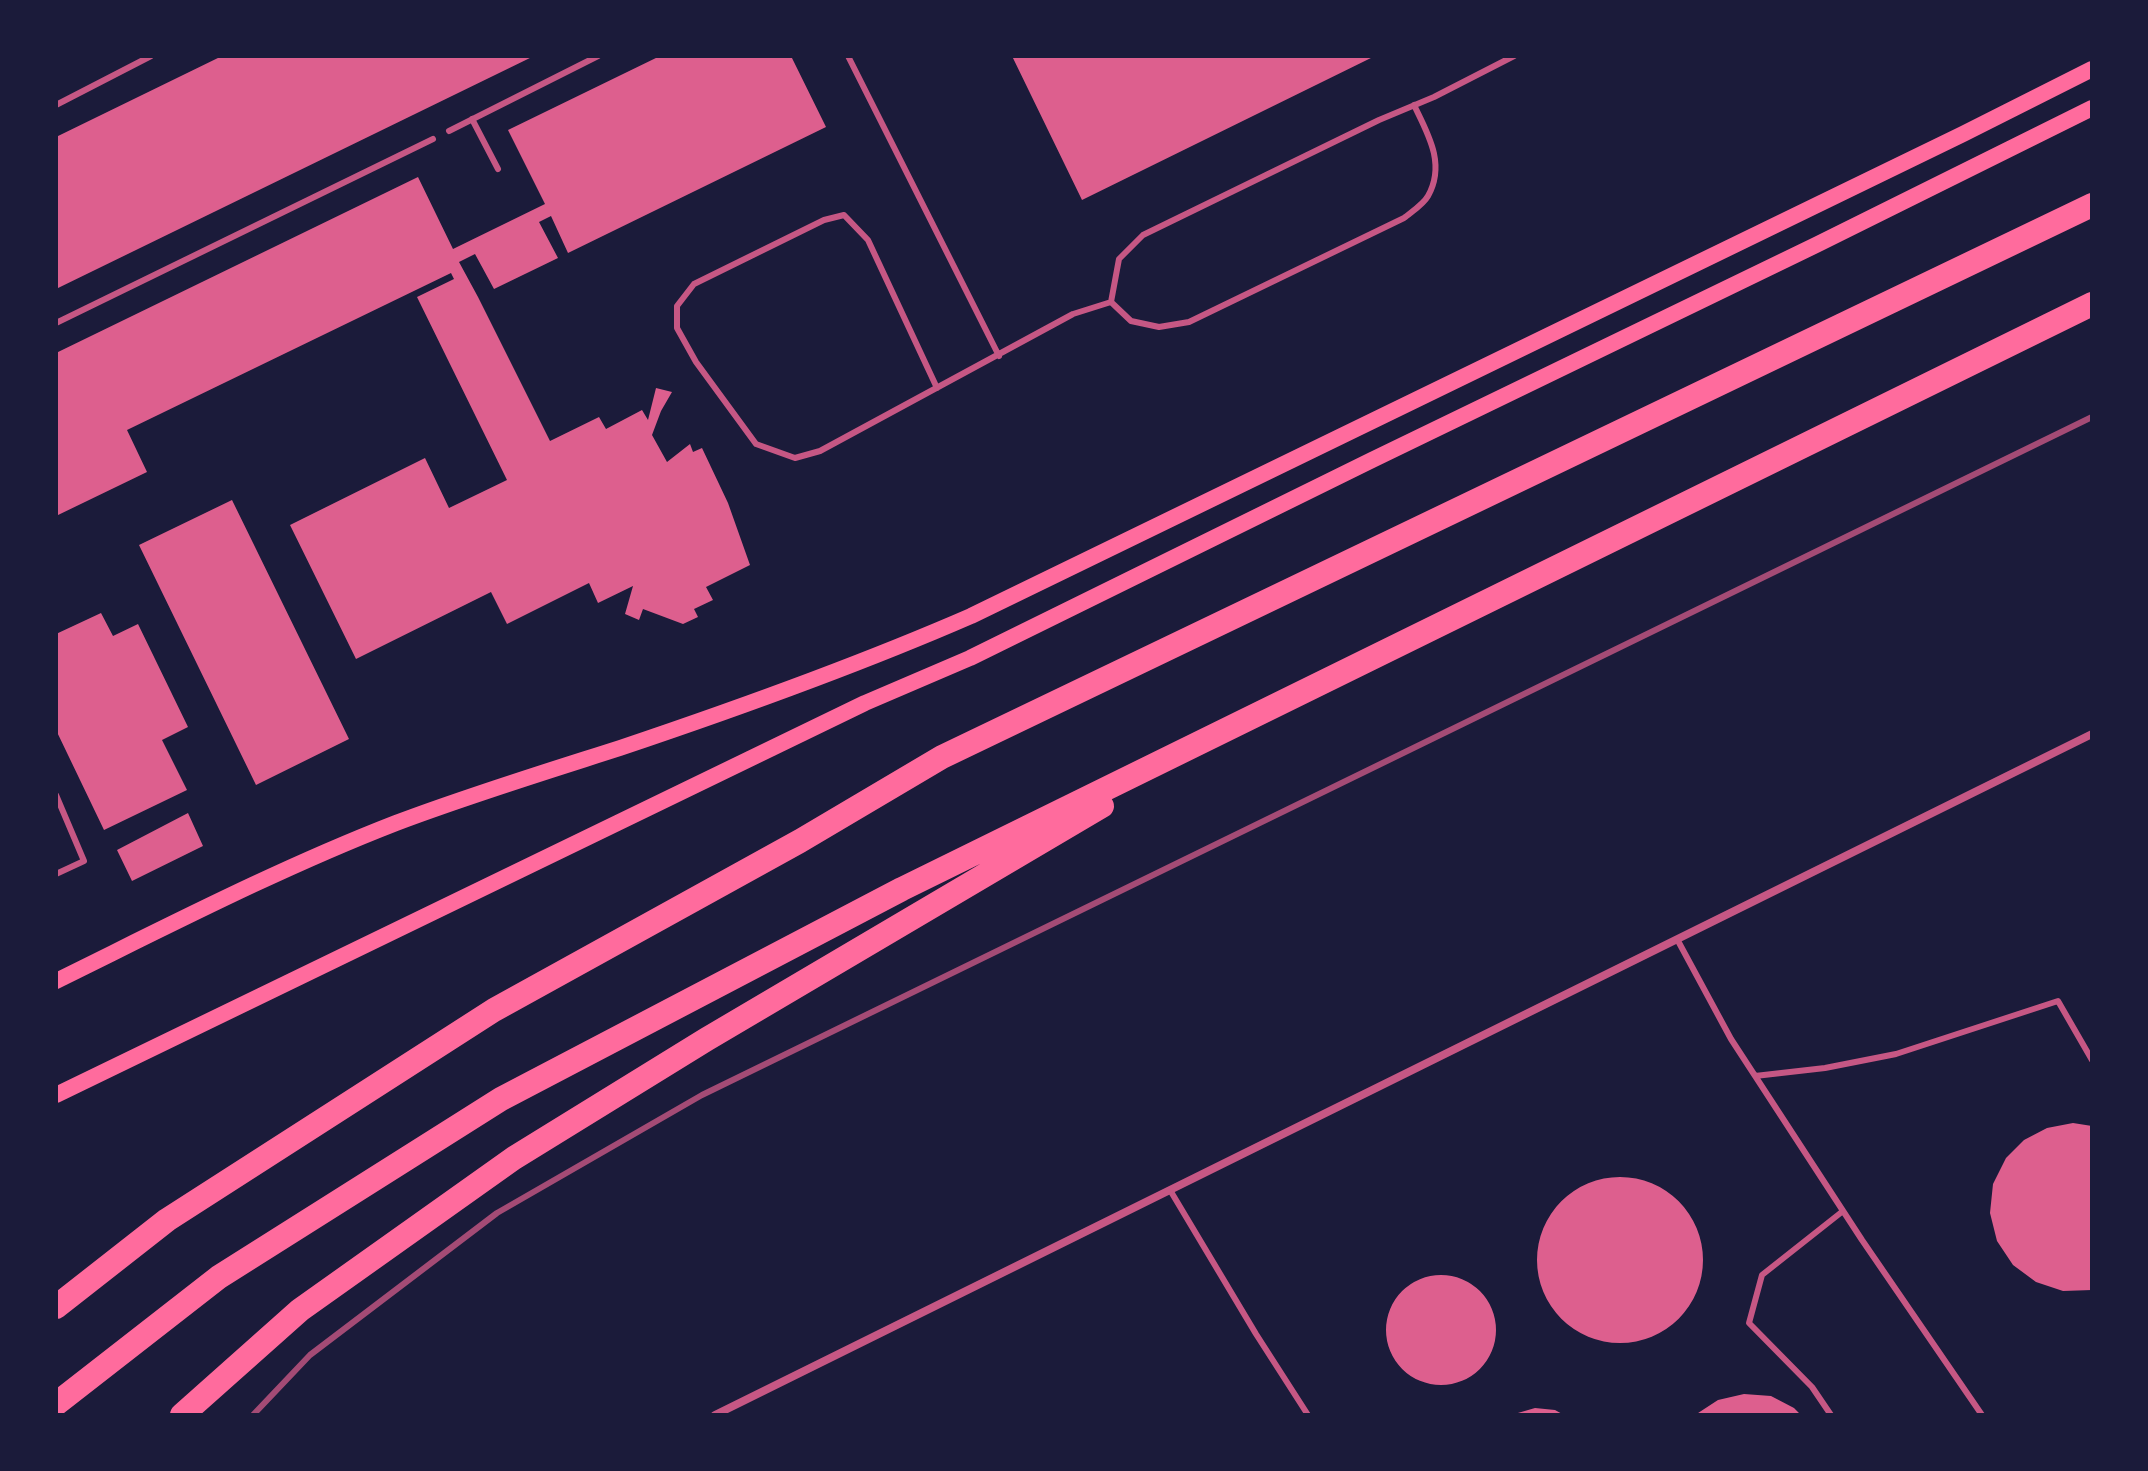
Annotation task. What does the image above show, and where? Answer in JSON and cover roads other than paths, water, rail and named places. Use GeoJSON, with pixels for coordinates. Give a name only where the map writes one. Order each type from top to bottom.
{"type":"FeatureCollection","features":[{"type":"Feature","properties":{"kind":"highway"},"geometry":{"type":"LineString","coordinates":[[56,1292],[494,1010],[800,841],[942,757],[2092,205]]}},
{"type":"Feature","properties":{"kind":"highway"},"geometry":{"type":"LineString","coordinates":[[56,1404],[219,1277],[501,1099],[902,889],[2092,304]]}},
{"type":"Feature","properties":{"kind":"highway"},"geometry":{"type":"LineString","coordinates":[[182,1415],[300,1310],[514,1158],[721,1031],[1271,706]]}},
{"type":"Feature","properties":{"kind":"highway"},"geometry":{"type":"LineString","coordinates":[[56,1307],[167,1220]]}},
{"type":"Feature","properties":{"kind":"main road"},"geometry":{"type":"LineString","coordinates":[[56,981],[209,906],[393,824],[471,795],[768,697],[850,667],[971,616],[2092,69]]}},
{"type":"Feature","properties":{"kind":"main road"},"geometry":{"type":"LineString","coordinates":[[56,1095],[865,703],[970,658],[2092,108]]}},
{"type":"Feature","properties":{"kind":"street"},"geometry":{"type":"LineString","coordinates":[[715,1415],[2092,734]]}},
{"type":"Feature","properties":{"kind":"lane"},"geometry":{"type":"LineString","coordinates":[[56,105],[151,56]]}},
{"type":"Feature","properties":{"kind":"lane"},"geometry":{"type":"LineString","coordinates":[[449,131],[598,56]]}},
{"type":"Feature","properties":{"kind":"lane"},"geometry":{"type":"LineString","coordinates":[[848,56],[999,356]]}},
{"type":"Feature","properties":{"kind":"lane"},"geometry":{"type":"LineString","coordinates":[[1111,302],[1119,259],[1143,235],[1514,56]]}},
{"type":"Feature","properties":{"kind":"lane"},"geometry":{"type":"LineString","coordinates":[[1111,302],[1131,321],[1159,327],[1189,322],[1404,218],[1427,198],[1437,167],[1432,143],[1414,105]]}},
{"type":"Feature","properties":{"kind":"lane"},"geometry":{"type":"LineString","coordinates":[[472,119],[498,169]]}},
{"type":"Feature","properties":{"kind":"lane"},"geometry":{"type":"LineString","coordinates":[[56,323],[433,139]]}},
{"type":"Feature","properties":{"kind":"lane"},"geometry":{"type":"LineString","coordinates":[[937,388],[868,240],[844,215],[824,220],[694,284],[677,306],[677,328],[696,362],[756,444],[795,458],[820,451],[999,356],[1073,314],[1111,302]]}},
{"type":"Feature","properties":{"kind":"lane"},"geometry":{"type":"LineString","coordinates":[[56,795],[84,861],[56,874]]}},
{"type":"Feature","properties":{"kind":"lane"},"geometry":{"type":"LineString","coordinates":[[1677,939],[1731,1039],[1982,1415]]}},
{"type":"Feature","properties":{"kind":"lane"},"geometry":{"type":"LineString","coordinates":[[1755,1076],[1825,1068],[1896,1054],[2058,1001],[2092,1060]]}},
{"type":"Feature","properties":{"kind":"lane"},"geometry":{"type":"LineString","coordinates":[[1170,1190],[1308,1415]]}},
{"type":"Feature","properties":{"kind":"lane"},"geometry":{"type":"LineString","coordinates":[[1831,1415],[1812,1387],[1749,1323],[1762,1275],[1843,1211]]}},
{"type":"Feature","properties":{"kind":"railway"},"geometry":{"type":"LineString","coordinates":[[253,1415],[310,1355],[497,1213],[702,1095],[2092,417]]}}]}
